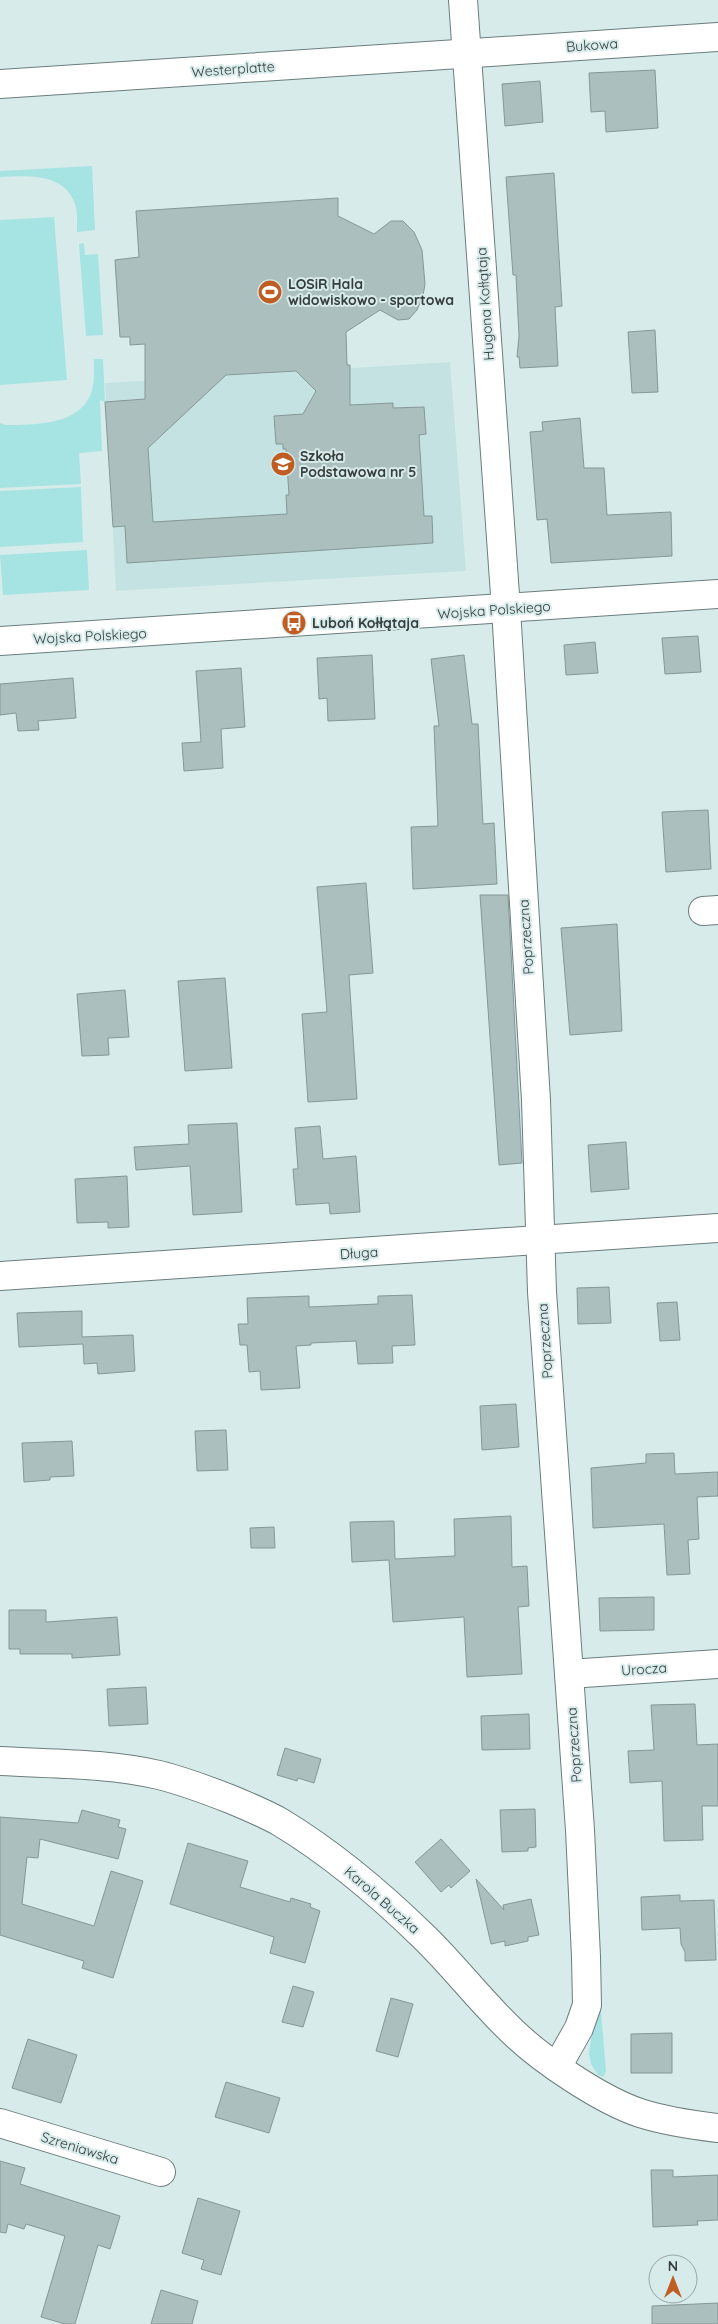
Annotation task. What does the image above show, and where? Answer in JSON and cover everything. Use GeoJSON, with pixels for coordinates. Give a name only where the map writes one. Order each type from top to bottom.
{"type":"FeatureCollection","features":[{"type":"Feature","properties":{"kind":"street","name":"Hugona Kołłątaja"},"geometry":{"type":"LineString","coordinates":[[463,0],[506,609]]}},
{"type":"Feature","properties":{"kind":"street","name":"Bukowa"},"geometry":{"type":"LineString","coordinates":[[467,53],[718,37]]}},
{"type":"Feature","properties":{"kind":"street","name":"Westerplatte"},"geometry":{"type":"LineString","coordinates":[[0,84],[467,53]]}},
{"type":"Feature","properties":{"kind":"street","name":"Wojska Polskiego"},"geometry":{"type":"LineString","coordinates":[[0,641],[718,594]]}},
{"type":"Feature","properties":{"kind":"street","name":"Poprzeczna"},"geometry":{"type":"LineString","coordinates":[[506,609],[536,1100],[542,1292],[580,1830],[587,2005],[579,2028],[557,2067]]}},
{"type":"Feature","properties":{"kind":"street","name":"Długa"},"geometry":{"type":"LineString","coordinates":[[0,1276],[718,1228]]}},
{"type":"Feature","properties":{"kind":"street","name":"Urocza"},"geometry":{"type":"LineString","coordinates":[[569,1674],[718,1664]]}},
{"type":"Feature","properties":{"kind":"street","name":"Karola Buczka"},"geometry":{"type":"LineString","coordinates":[[0,1762],[95,1766],[159,1775],[214,1793],[278,1821],[328,1855],[378,1894],[426,1938],[465,1984],[514,2034],[557,2067],[605,2096],[639,2113],[667,2120],[718,2128]]}},
{"type":"Feature","properties":{"kind":"street","name":"Szreniawska"},"geometry":{"type":"LineString","coordinates":[[0,2123],[161,2172]]}},
{"type":"Feature","properties":{"kind":"shaded area"},"geometry":{"type":"Polygon","coordinates":[[[92,166],[95,230],[77,232],[75,204],[70,194],[54,181],[22,176],[0,177],[0,171],[92,166]]]}},
{"type":"Feature","properties":{"kind":"shaded area"},"geometry":{"type":"Polygon","coordinates":[[[54,217],[67,380],[0,385],[0,220],[54,217]]]}},
{"type":"Feature","properties":{"kind":"shaded area"},"geometry":{"type":"Polygon","coordinates":[[[84,243],[85,255],[98,254],[103,335],[86,336],[79,244],[84,243]]]}},
{"type":"Feature","properties":{"kind":"shaded area"},"geometry":{"type":"Polygon","coordinates":[[[94,359],[103,359],[105,402],[100,400],[102,451],[79,453],[81,484],[0,488],[0,423],[6,425],[40,424],[74,414],[83,407],[91,393],[94,379],[94,359]]]}},
{"type":"Feature","properties":{"kind":"shaded area","name":"Szkoła Podstawowa nr 5"},"geometry":{"type":"Polygon","coordinates":[[[450,362],[466,571],[116,591],[105,383],[450,362]]]}},
{"type":"Feature","properties":{"kind":"shaded area"},"geometry":{"type":"Polygon","coordinates":[[[81,487],[83,542],[0,547],[0,491],[81,487]]]}},
{"type":"Feature","properties":{"kind":"shaded area"},"geometry":{"type":"Polygon","coordinates":[[[87,550],[89,590],[3,595],[0,555],[87,550]]]}},
{"type":"Feature","properties":{"kind":"shaded area"},"geometry":{"type":"Polygon","coordinates":[[[599,1987],[606,2071],[603,2077],[598,2075],[591,2064],[589,2053],[599,1987]]]}},
{"type":"Feature","properties":{"kind":"building"},"geometry":{"type":"Polygon","coordinates":[[[655,70],[658,128],[606,132],[605,111],[591,112],[589,73],[655,70]]]}},
{"type":"Feature","properties":{"kind":"building"},"geometry":{"type":"Polygon","coordinates":[[[540,81],[543,122],[505,126],[502,84],[540,81]]]}},
{"type":"Feature","properties":{"kind":"building"},"geometry":{"type":"Polygon","coordinates":[[[554,173],[562,306],[555,307],[558,366],[520,368],[519,357],[517,357],[519,336],[516,275],[513,275],[506,177],[554,173]]]}},
{"type":"Feature","properties":{"kind":"building"},"geometry":{"type":"Polygon","coordinates":[[[338,198],[338,216],[374,234],[391,221],[403,221],[414,232],[422,250],[425,284],[423,296],[417,310],[409,319],[398,320],[380,310],[346,332],[347,365],[350,365],[350,405],[393,403],[393,408],[424,407],[426,434],[419,435],[424,516],[432,516],[433,543],[127,563],[125,526],[113,527],[105,402],[145,399],[145,344],[130,345],[130,337],[120,337],[115,260],[139,257],[136,211],[338,198]],[[296,371],[226,375],[148,448],[153,522],[287,514],[286,495],[289,495],[286,449],[283,449],[283,444],[276,444],[274,416],[303,414],[316,391],[296,371]]]}},
{"type":"Feature","properties":{"kind":"building"},"geometry":{"type":"Polygon","coordinates":[[[655,330],[658,392],[632,393],[628,332],[655,330]]]}},
{"type":"Feature","properties":{"kind":"building"},"geometry":{"type":"Polygon","coordinates":[[[580,418],[584,468],[604,468],[607,515],[671,512],[672,556],[551,563],[547,519],[537,520],[530,432],[543,431],[542,422],[580,418]]]}},
{"type":"Feature","properties":{"kind":"building"},"geometry":{"type":"Polygon","coordinates":[[[698,636],[701,672],[665,674],[662,638],[698,636]]]}},
{"type":"Feature","properties":{"kind":"building"},"geometry":{"type":"Polygon","coordinates":[[[595,642],[598,673],[566,675],[564,645],[595,642]]]}},
{"type":"Feature","properties":{"kind":"building"},"geometry":{"type":"Polygon","coordinates":[[[372,655],[375,719],[328,721],[327,698],[319,699],[317,658],[372,655]]]}},
{"type":"Feature","properties":{"kind":"building"},"geometry":{"type":"Polygon","coordinates":[[[464,655],[472,724],[478,724],[483,824],[494,823],[497,884],[413,889],[411,827],[438,826],[434,726],[439,726],[431,659],[464,655]]]}},
{"type":"Feature","properties":{"kind":"building"},"geometry":{"type":"Polygon","coordinates":[[[241,668],[245,727],[221,729],[223,768],[184,771],[182,743],[201,742],[196,671],[241,668]]]}},
{"type":"Feature","properties":{"kind":"building"},"geometry":{"type":"Polygon","coordinates":[[[73,678],[76,718],[38,721],[39,730],[18,731],[16,713],[0,715],[0,684],[73,678]]]}},
{"type":"Feature","properties":{"kind":"building"},"geometry":{"type":"Polygon","coordinates":[[[708,810],[711,869],[666,872],[662,812],[708,810]]]}},
{"type":"Feature","properties":{"kind":"building"},"geometry":{"type":"Polygon","coordinates":[[[366,883],[373,973],[349,975],[357,1099],[308,1102],[302,1014],[327,1012],[317,887],[366,883]]]}},
{"type":"Feature","properties":{"kind":"building"},"geometry":{"type":"Polygon","coordinates":[[[480,895],[508,895],[522,1163],[499,1165],[480,895]]]}},
{"type":"Feature","properties":{"kind":"building"},"geometry":{"type":"Polygon","coordinates":[[[617,924],[622,1031],[570,1035],[561,928],[617,924]]]}},
{"type":"Feature","properties":{"kind":"building"},"geometry":{"type":"Polygon","coordinates":[[[225,978],[232,1068],[185,1071],[178,981],[225,978]]]}},
{"type":"Feature","properties":{"kind":"building"},"geometry":{"type":"Polygon","coordinates":[[[125,990],[129,1037],[108,1038],[109,1055],[82,1056],[77,994],[125,990]]]}},
{"type":"Feature","properties":{"kind":"building"},"geometry":{"type":"Polygon","coordinates":[[[237,1123],[242,1212],[193,1215],[190,1166],[136,1170],[134,1147],[189,1144],[188,1125],[237,1123]]]}},
{"type":"Feature","properties":{"kind":"building"},"geometry":{"type":"Polygon","coordinates":[[[320,1126],[323,1159],[356,1156],[360,1212],[330,1214],[329,1203],[296,1205],[293,1169],[298,1169],[295,1128],[320,1126]]]}},
{"type":"Feature","properties":{"kind":"building"},"geometry":{"type":"Polygon","coordinates":[[[626,1142],[629,1189],[591,1192],[588,1145],[626,1142]]]}},
{"type":"Feature","properties":{"kind":"building"},"geometry":{"type":"Polygon","coordinates":[[[127,1176],[129,1227],[108,1228],[108,1222],[77,1223],[75,1179],[127,1176]]]}},
{"type":"Feature","properties":{"kind":"building"},"geometry":{"type":"Polygon","coordinates":[[[609,1287],[611,1323],[578,1324],[577,1288],[609,1287]]]}},
{"type":"Feature","properties":{"kind":"building"},"geometry":{"type":"Polygon","coordinates":[[[412,1295],[415,1345],[392,1346],[393,1363],[358,1364],[356,1341],[311,1343],[311,1345],[296,1346],[300,1388],[261,1390],[260,1371],[249,1372],[247,1345],[240,1345],[238,1324],[248,1324],[247,1298],[309,1296],[309,1307],[378,1304],[378,1296],[412,1295]]]}},
{"type":"Feature","properties":{"kind":"building"},"geometry":{"type":"Polygon","coordinates":[[[677,1302],[680,1340],[660,1341],[657,1303],[677,1302]]]}},
{"type":"Feature","properties":{"kind":"building"},"geometry":{"type":"Polygon","coordinates":[[[82,1311],[82,1337],[133,1335],[135,1371],[98,1374],[97,1363],[84,1364],[83,1344],[19,1347],[17,1313],[82,1311]]]}},
{"type":"Feature","properties":{"kind":"building"},"geometry":{"type":"Polygon","coordinates":[[[516,1404],[519,1447],[482,1450],[480,1406],[516,1404]]]}},
{"type":"Feature","properties":{"kind":"building"},"geometry":{"type":"Polygon","coordinates":[[[226,1430],[228,1470],[197,1471],[195,1431],[226,1430]]]}},
{"type":"Feature","properties":{"kind":"building"},"geometry":{"type":"Polygon","coordinates":[[[72,1441],[74,1476],[50,1477],[50,1480],[24,1482],[22,1443],[72,1441]]]}},
{"type":"Feature","properties":{"kind":"building"},"geometry":{"type":"Polygon","coordinates":[[[674,1453],[675,1474],[718,1472],[718,1496],[697,1497],[699,1539],[688,1540],[690,1574],[667,1575],[664,1524],[593,1528],[591,1468],[646,1463],[646,1454],[674,1453]]]}},
{"type":"Feature","properties":{"kind":"building"},"geometry":{"type":"Polygon","coordinates":[[[511,1516],[512,1567],[527,1566],[529,1606],[518,1607],[522,1674],[467,1677],[464,1617],[393,1622],[389,1560],[352,1562],[350,1522],[394,1521],[395,1559],[455,1556],[454,1519],[511,1516]]]}},
{"type":"Feature","properties":{"kind":"building"},"geometry":{"type":"Polygon","coordinates":[[[274,1527],[275,1548],[251,1548],[250,1528],[274,1527]]]}},
{"type":"Feature","properties":{"kind":"building"},"geometry":{"type":"Polygon","coordinates":[[[654,1597],[654,1630],[600,1631],[599,1598],[654,1597]]]}},
{"type":"Feature","properties":{"kind":"building"},"geometry":{"type":"Polygon","coordinates":[[[9,1610],[46,1610],[46,1622],[117,1617],[120,1655],[72,1658],[72,1654],[20,1654],[20,1649],[9,1649],[9,1610]]]}},
{"type":"Feature","properties":{"kind":"building"},"geometry":{"type":"Polygon","coordinates":[[[146,1687],[148,1724],[109,1726],[107,1689],[146,1687]]]}},
{"type":"Feature","properties":{"kind":"building"},"geometry":{"type":"Polygon","coordinates":[[[695,1704],[697,1745],[718,1744],[718,1806],[702,1806],[703,1840],[664,1841],[662,1781],[630,1783],[628,1751],[654,1750],[651,1705],[695,1704]]]}},
{"type":"Feature","properties":{"kind":"building"},"geometry":{"type":"Polygon","coordinates":[[[529,1714],[530,1749],[482,1750],[481,1716],[529,1714]]]}},
{"type":"Feature","properties":{"kind":"building"},"geometry":{"type":"Polygon","coordinates":[[[285,1748],[321,1759],[314,1783],[298,1778],[297,1781],[277,1775],[285,1748]]]}},
{"type":"Feature","properties":{"kind":"building"},"geometry":{"type":"Polygon","coordinates":[[[535,1809],[536,1847],[528,1848],[528,1851],[502,1852],[500,1810],[535,1809]]]}},
{"type":"Feature","properties":{"kind":"building"},"geometry":{"type":"Polygon","coordinates":[[[82,1810],[120,1820],[118,1827],[126,1829],[118,1859],[40,1839],[38,1858],[27,1857],[22,1904],[94,1926],[111,1871],[143,1881],[113,1978],[82,1968],[84,1961],[0,1935],[0,1817],[78,1823],[82,1810]]]}},
{"type":"Feature","properties":{"kind":"building"},"geometry":{"type":"Polygon","coordinates":[[[441,1839],[470,1871],[451,1888],[449,1885],[441,1892],[415,1862],[441,1839]]]}},
{"type":"Feature","properties":{"kind":"building"},"geometry":{"type":"Polygon","coordinates":[[[188,1843],[248,1861],[240,1887],[290,1902],[291,1898],[311,1904],[310,1907],[320,1911],[305,1963],[270,1953],[274,1937],[170,1904],[188,1843]]]}},
{"type":"Feature","properties":{"kind":"building"},"geometry":{"type":"Polygon","coordinates":[[[476,1879],[504,1910],[503,1905],[531,1899],[539,1935],[528,1937],[528,1941],[505,1946],[505,1941],[491,1944],[476,1879]]]}},
{"type":"Feature","properties":{"kind":"building"},"geometry":{"type":"Polygon","coordinates":[[[680,1895],[680,1901],[714,1900],[716,1960],[685,1961],[680,1928],[642,1930],[641,1897],[680,1895]]]}},
{"type":"Feature","properties":{"kind":"building"},"geometry":{"type":"Polygon","coordinates":[[[293,1986],[314,1992],[303,2027],[282,2022],[293,1986]]]}},
{"type":"Feature","properties":{"kind":"building"},"geometry":{"type":"Polygon","coordinates":[[[391,1998],[413,2004],[398,2057],[376,2051],[391,1998]]]}},
{"type":"Feature","properties":{"kind":"building"},"geometry":{"type":"Polygon","coordinates":[[[672,2033],[672,2073],[631,2073],[631,2034],[672,2033]]]}},
{"type":"Feature","properties":{"kind":"building"},"geometry":{"type":"Polygon","coordinates":[[[28,2039],[77,2055],[61,2103],[12,2088],[28,2039]]]}},
{"type":"Feature","properties":{"kind":"building"},"geometry":{"type":"Polygon","coordinates":[[[226,2082],[280,2098],[269,2133],[215,2117],[226,2082]]]}},
{"type":"Feature","properties":{"kind":"building"},"geometry":{"type":"Polygon","coordinates":[[[0,2161],[25,2168],[20,2184],[120,2216],[110,2249],[98,2245],[75,2324],[65,2324],[41,2317],[65,2236],[26,2224],[24,2229],[8,2224],[6,2233],[0,2232],[0,2161]]]}},
{"type":"Feature","properties":{"kind":"building"},"geometry":{"type":"Polygon","coordinates":[[[651,2170],[673,2170],[673,2177],[718,2175],[718,2220],[697,2221],[698,2225],[653,2227],[651,2170]]]}},
{"type":"Feature","properties":{"kind":"building"},"geometry":{"type":"Polygon","coordinates":[[[198,2198],[240,2211],[221,2275],[201,2269],[204,2260],[182,2253],[198,2198]]]}},
{"type":"Feature","properties":{"kind":"building"},"geometry":{"type":"Polygon","coordinates":[[[161,2290],[198,2301],[192,2324],[151,2324],[161,2290]]]}},
{"type":"Feature","properties":{"kind":"building"},"geometry":{"type":"Polygon","coordinates":[[[718,2303],[718,2324],[652,2324],[652,2306],[718,2303]]]}},
{"type":"Feature","properties":{"kind":"place","name":"LOSiR Hala widowiskowo - sportowa"},"geometry":{"type":"Point","coordinates":[270,292]}},
{"type":"Feature","properties":{"kind":"place","name":"Szkoła Podstawowa nr 5"},"geometry":{"type":"Point","coordinates":[283,464]}},
{"type":"Feature","properties":{"kind":"place","name":"Luboń Kołłątaja"},"geometry":{"type":"Point","coordinates":[294,623]}}]}
